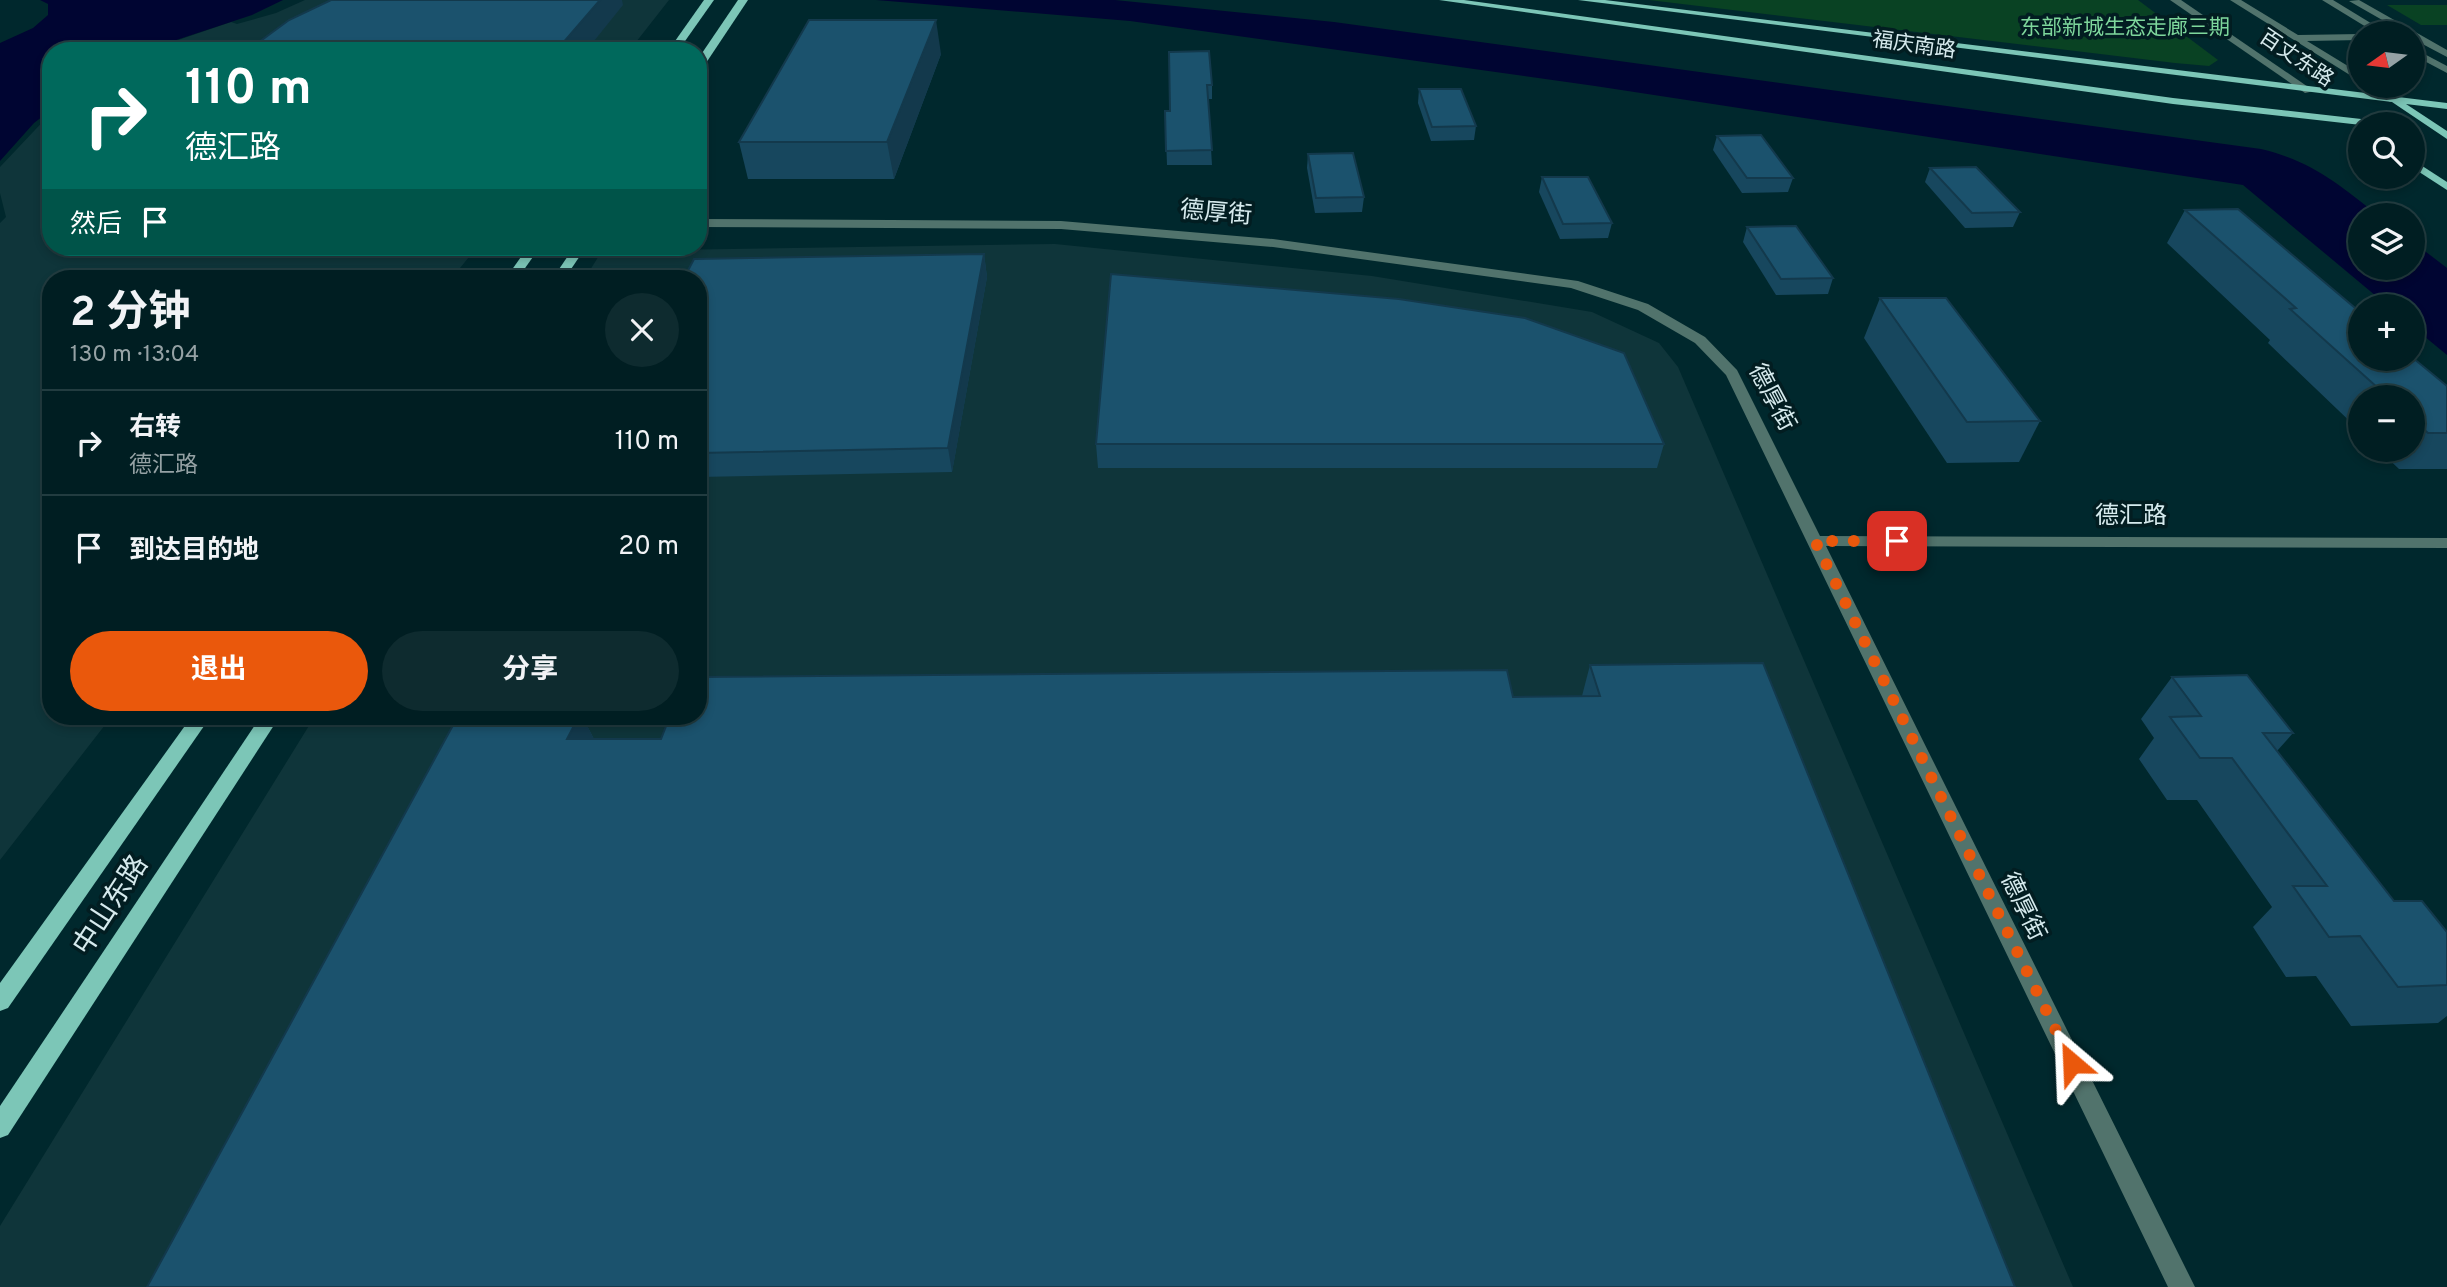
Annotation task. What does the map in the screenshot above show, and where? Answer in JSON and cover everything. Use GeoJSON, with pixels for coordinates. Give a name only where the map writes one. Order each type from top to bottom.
{"type":"FeatureCollection","features":[{"type":"Feature","properties":{"kind":"main road"},"geometry":{"type":"LineString","coordinates":[[679,42],[709,0]]}},
{"type":"Feature","properties":{"kind":"main road"},"geometry":{"type":"LineString","coordinates":[[707,54],[743,0]]}},
{"type":"Feature","properties":{"kind":"main road","name":"福庆南路"},"geometry":{"type":"LineString","coordinates":[[1444,0],[2348,123]]}},
{"type":"Feature","properties":{"kind":"main road","name":"福庆南路"},"geometry":{"type":"LineString","coordinates":[[1583,0],[2447,106]]}},
{"type":"Feature","properties":{"kind":"main road","name":"百丈东路"},"geometry":{"type":"LineString","coordinates":[[2309,91],[2348,117]]}},
{"type":"Feature","properties":{"kind":"main road","name":"百丈东路"},"geometry":{"type":"LineString","coordinates":[[2394,100],[2444,132]]}},
{"type":"Feature","properties":{"kind":"main road"},"geometry":{"type":"LineString","coordinates":[[2425,130],[2444,132]]}},
{"type":"Feature","properties":{"kind":"main road"},"geometry":{"type":"LineString","coordinates":[[2425,171],[2447,187]]}},
{"type":"Feature","properties":{"kind":"main road","name":"中山东路"},"geometry":{"type":"LineString","coordinates":[[0,1002],[196,725]]}},
{"type":"Feature","properties":{"kind":"main road","name":"中山东路"},"geometry":{"type":"LineString","coordinates":[[0,1127],[265,725]]}},
{"type":"Feature","properties":{"kind":"street","name":"百丈东路"},"geometry":{"type":"LineString","coordinates":[[2175,0],[2309,91]]}},
{"type":"Feature","properties":{"kind":"street","name":"百丈东路"},"geometry":{"type":"LineString","coordinates":[[2235,0],[2348,71]]}},
{"type":"Feature","properties":{"kind":"street"},"geometry":{"type":"LineString","coordinates":[[2327,0],[2362,21]]}},
{"type":"Feature","properties":{"kind":"street"},"geometry":{"type":"LineString","coordinates":[[2354,1],[2389,21]]}},
{"type":"Feature","properties":{"kind":"street"},"geometry":{"type":"LineString","coordinates":[[2294,38],[2348,37]]}},
{"type":"Feature","properties":{"kind":"street"},"geometry":{"type":"LineString","coordinates":[[2426,42],[2447,54]]}},
{"type":"Feature","properties":{"kind":"street"},"geometry":{"type":"LineString","coordinates":[[2428,60],[2447,60]]}},
{"type":"Feature","properties":{"kind":"street"},"geometry":{"type":"LineString","coordinates":[[2428,60],[2447,71]]}},
{"type":"Feature","properties":{"kind":"street","name":"德厚街"},"geometry":{"type":"LineString","coordinates":[[707,223],[1060,225],[1273,243],[1573,284],[1643,307],[1700,340],[1732,373],[2182,1287]]}},
{"type":"Feature","properties":{"kind":"street","name":"德汇路"},"geometry":{"type":"LineString","coordinates":[[1815,541],[2447,543]]}},
{"type":"Feature","properties":{"kind":"shaded area"},"geometry":{"type":"Polygon","coordinates":[[[305,0],[669,0],[636,42],[172,42],[231,22],[237,24],[276,13],[305,0]]]}},
{"type":"Feature","properties":{"kind":"shaded area"},"geometry":{"type":"Polygon","coordinates":[[[42,123],[42,256],[470,256],[458,270],[42,270],[42,725],[105,725],[0,860],[0,223],[6,217],[0,193],[0,167],[42,123]]]}},
{"type":"Feature","properties":{"kind":"shaded area"},"geometry":{"type":"Polygon","coordinates":[[[1055,244],[1372,276],[1592,312],[1659,343],[1678,367],[2073,1287],[0,1287],[0,1226],[309,725],[707,725],[707,270],[590,270],[599,256],[707,256],[707,249],[1055,244]]]}},
{"type":"Feature","properties":{"kind":"green space","name":"东部新城生态走廊三期"},"geometry":{"type":"Polygon","coordinates":[[[1649,0],[2138,0],[2218,60],[2209,66],[2175,63],[1649,0]]]}},
{"type":"Feature","properties":{"kind":"green space"},"geometry":{"type":"Polygon","coordinates":[[[2387,5],[2447,5],[2447,25],[2426,25],[2426,21],[2414,21],[2387,5]]]}},
{"type":"Feature","properties":{"kind":"water"},"geometry":{"type":"Polygon","coordinates":[[[40,0],[283,0],[252,15],[170,42],[42,42],[42,117],[0,161],[0,43],[33,28],[48,15],[48,4],[40,0]]]}},
{"type":"Feature","properties":{"kind":"water"},"geometry":{"type":"Polygon","coordinates":[[[876,0],[1115,0],[1334,22],[2261,149],[2310,167],[2362,203],[2348,203],[2348,273],[2243,185],[1595,86],[1130,21],[876,0]]]}},
{"type":"Feature","properties":{"kind":"water"},"geometry":{"type":"Polygon","coordinates":[[[2425,251],[2447,268],[2447,355],[2425,337],[2425,294],[2374,294],[2357,280],[2425,280],[2425,251]]]}},
{"type":"Feature","properties":{"kind":"building"},"geometry":{"type":"Polygon","coordinates":[[[331,0],[600,0],[564,42],[259,42],[289,20],[331,0]]]}},
{"type":"Feature","properties":{"kind":"building"},"geometry":{"type":"Polygon","coordinates":[[[809,20],[936,20],[887,142],[739,142],[809,20]]]}},
{"type":"Feature","properties":{"kind":"building"},"geometry":{"type":"Polygon","coordinates":[[[1209,51],[1212,85],[1207,85],[1212,150],[1166,151],[1165,111],[1170,111],[1169,52],[1209,51]]]}},
{"type":"Feature","properties":{"kind":"building"},"geometry":{"type":"Polygon","coordinates":[[[1419,89],[1461,89],[1476,126],[1432,127],[1419,89]]]}},
{"type":"Feature","properties":{"kind":"building"},"geometry":{"type":"Polygon","coordinates":[[[1761,135],[1793,178],[1747,178],[1717,136],[1761,135]]]}},
{"type":"Feature","properties":{"kind":"building"},"geometry":{"type":"Polygon","coordinates":[[[1353,153],[1364,197],[1316,198],[1308,154],[1353,153]]]}},
{"type":"Feature","properties":{"kind":"building"},"geometry":{"type":"Polygon","coordinates":[[[1976,167],[2020,212],[1972,213],[1930,168],[1976,167]]]}},
{"type":"Feature","properties":{"kind":"building"},"geometry":{"type":"Polygon","coordinates":[[[1542,177],[1588,177],[1612,223],[1563,224],[1542,177]]]}},
{"type":"Feature","properties":{"kind":"building"},"geometry":{"type":"Polygon","coordinates":[[[2238,209],[2348,302],[2348,361],[2290,309],[2296,308],[2185,210],[2238,209]]]}},
{"type":"Feature","properties":{"kind":"building"},"geometry":{"type":"Polygon","coordinates":[[[1796,226],[1833,278],[1781,279],[1747,227],[1796,226]]]}},
{"type":"Feature","properties":{"kind":"building"},"geometry":{"type":"Polygon","coordinates":[[[984,254],[948,448],[707,453],[707,270],[688,270],[694,259],[984,254]]]}},
{"type":"Feature","properties":{"kind":"building"},"geometry":{"type":"Polygon","coordinates":[[[1111,274],[1399,299],[1525,318],[1624,353],[1664,444],[1096,444],[1111,274]]]}},
{"type":"Feature","properties":{"kind":"building"},"geometry":{"type":"Polygon","coordinates":[[[1880,298],[1946,298],[2040,421],[1967,422],[1880,298]]]}},
{"type":"Feature","properties":{"kind":"building"},"geometry":{"type":"Polygon","coordinates":[[[2425,368],[2447,386],[2447,433],[2428,433],[2425,430],[2425,385],[2375,385],[2359,371],[2425,371],[2425,368]]]}},
{"type":"Feature","properties":{"kind":"building"},"geometry":{"type":"Polygon","coordinates":[[[1763,663],[2015,1287],[147,1287],[453,725],[574,725],[567,739],[661,739],[666,725],[707,725],[707,677],[1507,670],[1513,697],[1600,696],[1590,665],[1763,663]]]}},
{"type":"Feature","properties":{"kind":"building"},"geometry":{"type":"Polygon","coordinates":[[[2247,675],[2293,733],[2263,733],[2394,901],[2422,901],[2447,932],[2447,985],[2398,987],[2360,936],[2329,937],[2293,886],[2327,886],[2232,758],[2200,758],[2170,717],[2201,716],[2172,677],[2247,675]]]}},
{"type":"Feature","properties":{"kind":"route"},"geometry":{"type":"LineString","coordinates":[[1897,541],[1815,541],[2072,1063]]}}]}
